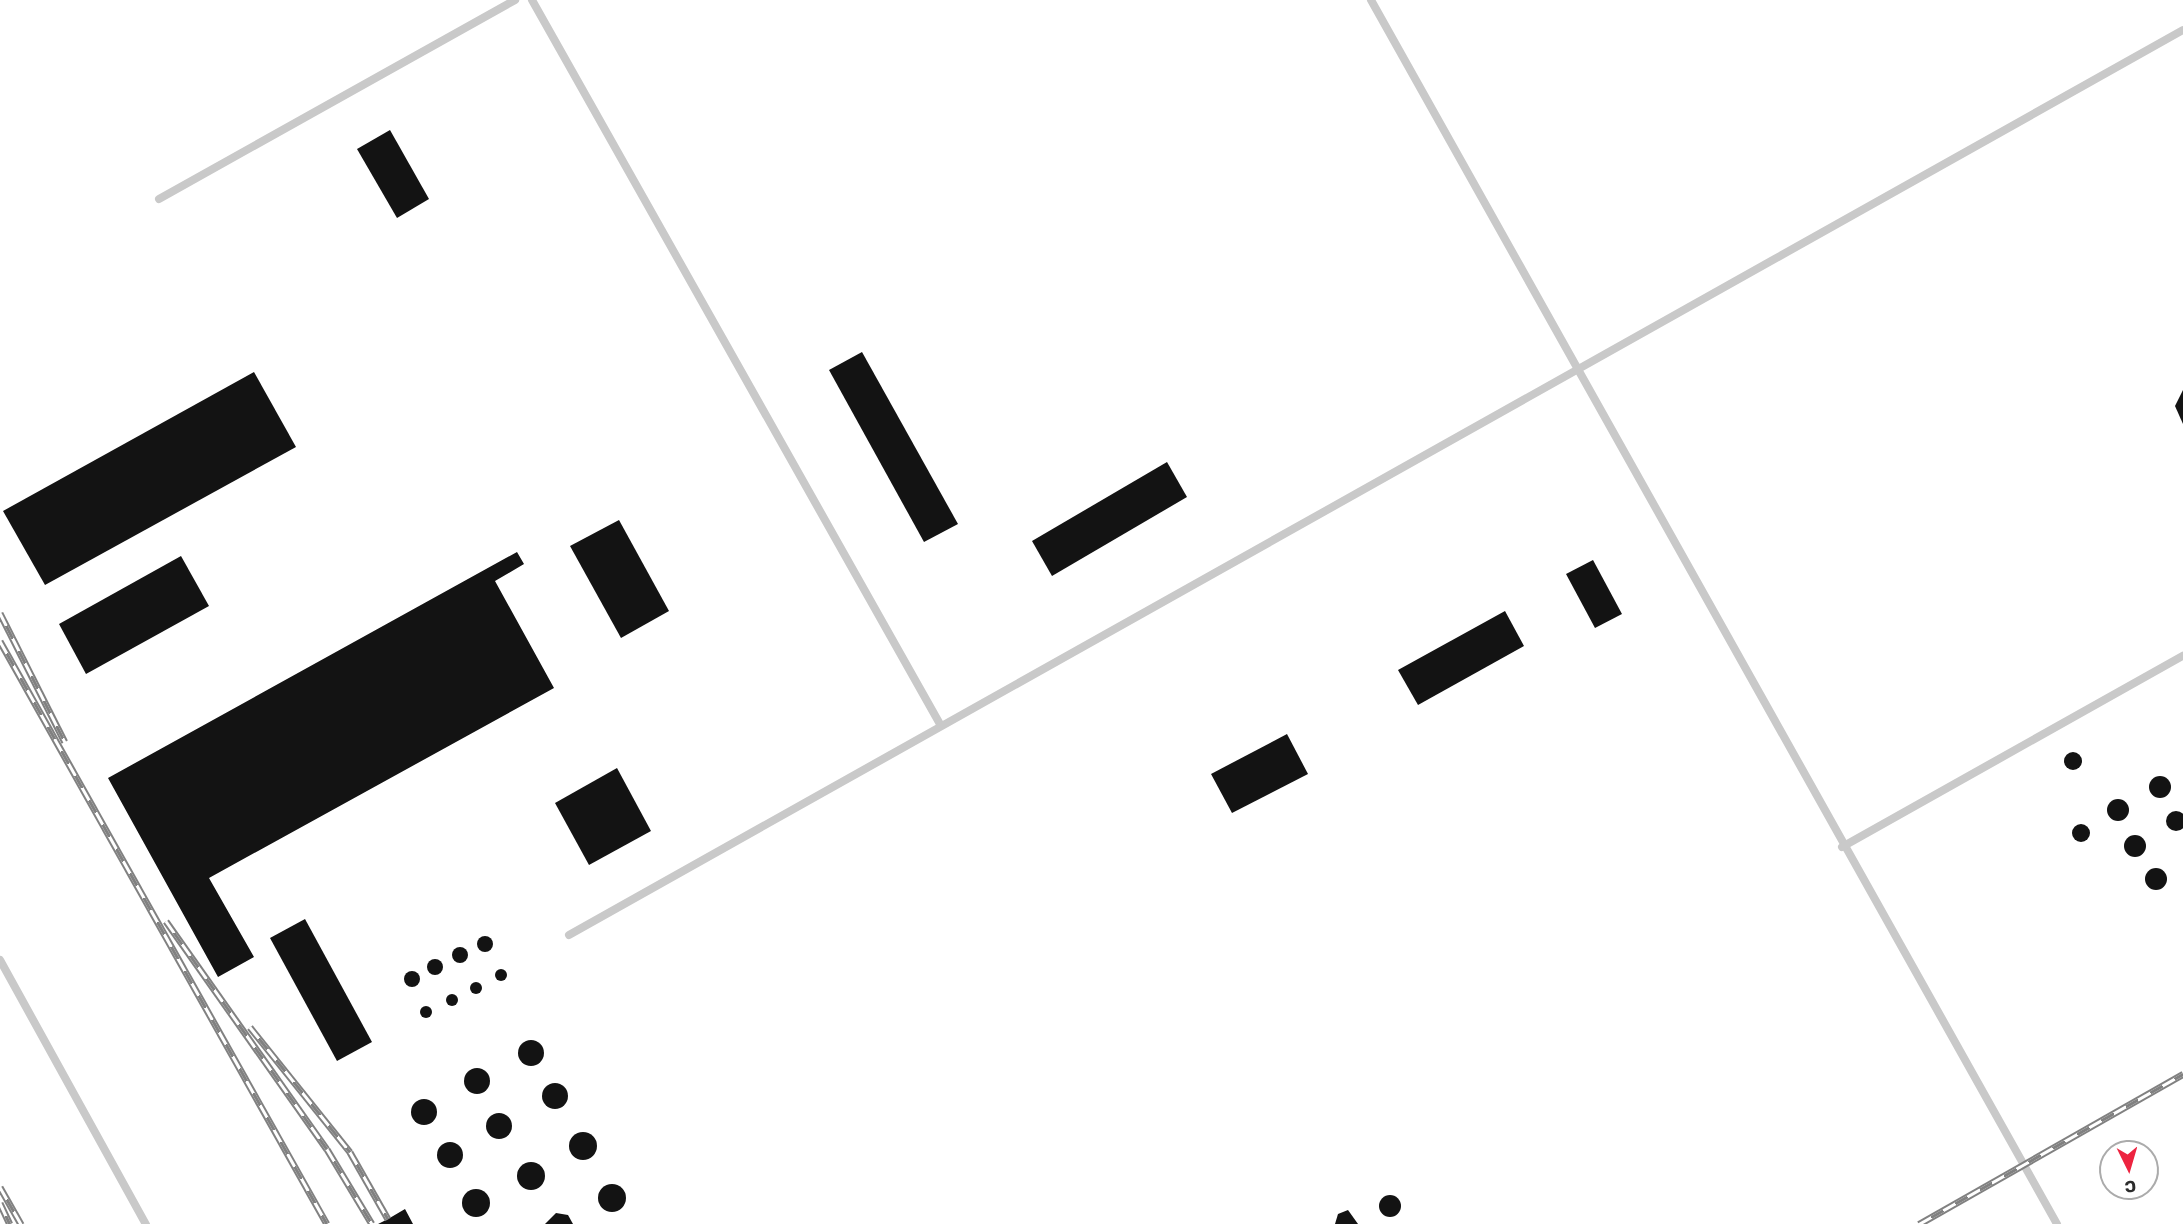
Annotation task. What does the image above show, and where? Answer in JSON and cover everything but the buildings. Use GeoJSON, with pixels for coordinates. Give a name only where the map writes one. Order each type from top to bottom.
{"type":"FeatureCollection","features":[{"type":"Feature","properties":{"kind":"lane"},"geometry":{"type":"LineString","coordinates":[[159,199],[515,0]]}},
{"type":"Feature","properties":{"kind":"lane"},"geometry":{"type":"LineString","coordinates":[[532,0],[941,726]]}},
{"type":"Feature","properties":{"kind":"lane"},"geometry":{"type":"LineString","coordinates":[[1371,0],[1842,847],[2057,1224]]}},
{"type":"Feature","properties":{"kind":"lane"},"geometry":{"type":"LineString","coordinates":[[569,935],[2183,30]]}},
{"type":"Feature","properties":{"kind":"lane"},"geometry":{"type":"LineString","coordinates":[[1842,847],[2183,656]]}},
{"type":"Feature","properties":{"kind":"lane"},"geometry":{"type":"LineString","coordinates":[[0,960],[146,1224]]}},
{"type":"Feature","properties":{"kind":"railway"},"geometry":{"type":"LineString","coordinates":[[0,613],[65,742]]}},
{"type":"Feature","properties":{"kind":"railway"},"geometry":{"type":"LineString","coordinates":[[0,641],[327,1224]]}},
{"type":"Feature","properties":{"kind":"railway"},"geometry":{"type":"LineString","coordinates":[[166,921],[327,1149],[372,1224]]}},
{"type":"Feature","properties":{"kind":"railway"},"geometry":{"type":"LineString","coordinates":[[250,1027],[350,1152],[388,1219]]}},
{"type":"Feature","properties":{"kind":"railway"},"geometry":{"type":"LineString","coordinates":[[1919,1224],[2183,1074]]}},
{"type":"Feature","properties":{"kind":"railway"},"geometry":{"type":"LineString","coordinates":[[0,1187],[21,1224]]}},
{"type":"Feature","properties":{"kind":"railway"},"geometry":{"type":"LineString","coordinates":[[0,1203],[10,1224]]}}]}
